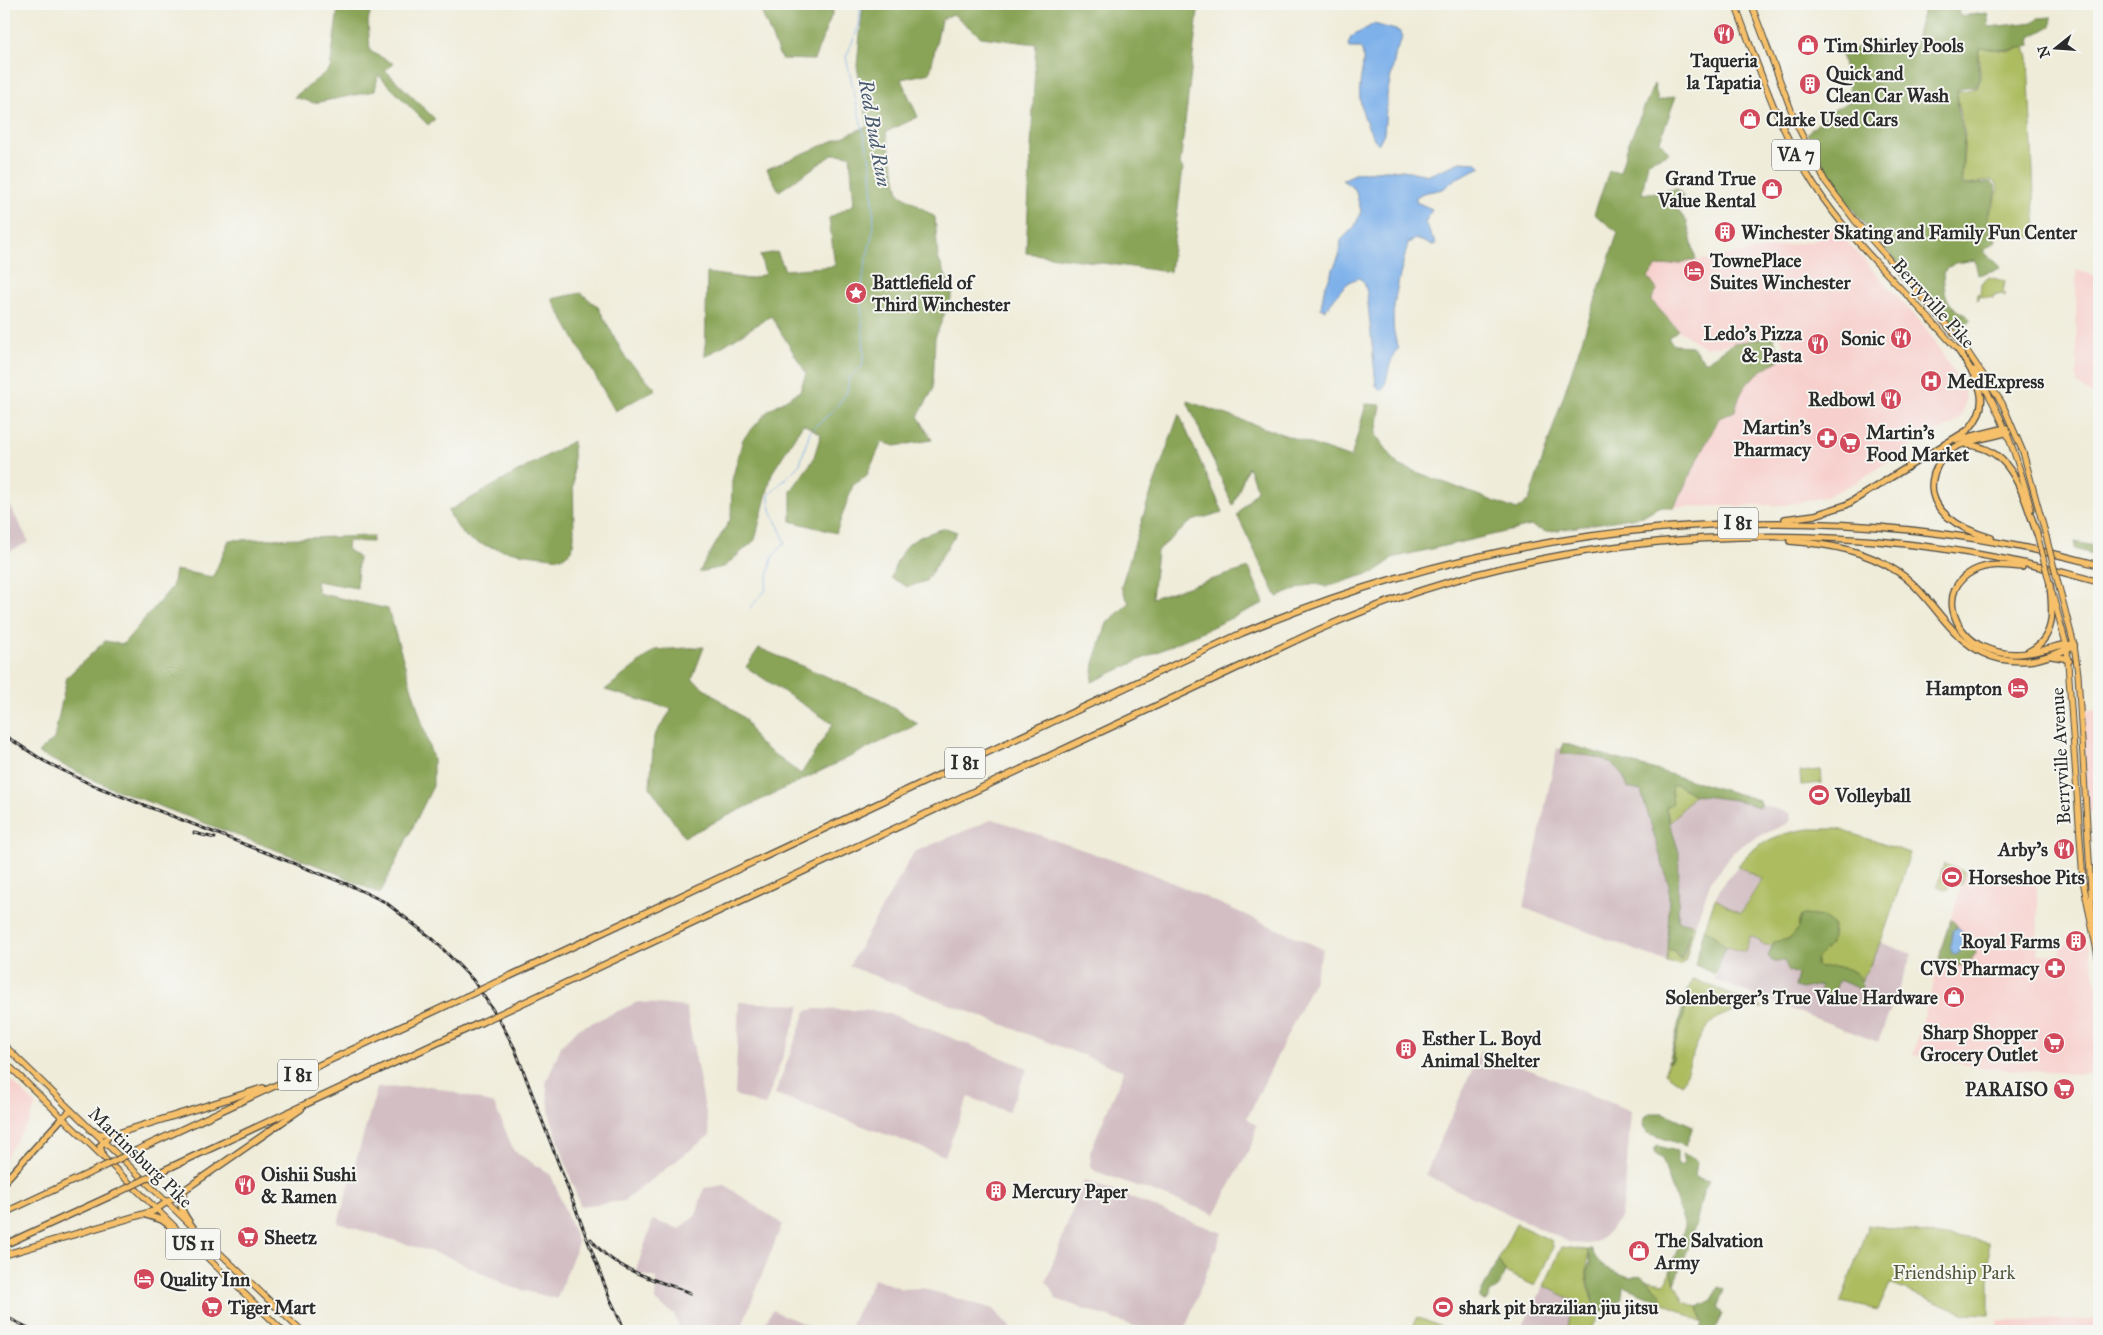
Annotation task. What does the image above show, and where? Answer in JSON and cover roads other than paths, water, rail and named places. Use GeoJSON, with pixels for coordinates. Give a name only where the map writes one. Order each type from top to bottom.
{"type":"FeatureCollection","features":[{"type":"Feature","properties":{"kind":"highway"},"geometry":{"type":"LineString","coordinates":[[1708,524],[1792,519],[1825,513],[1854,500],[1963,434],[1972,425],[1982,403],[1979,385],[1959,351]]}},
{"type":"Feature","properties":{"kind":"highway"},"geometry":{"type":"LineString","coordinates":[[1945,444],[2007,430]]}},
{"type":"Feature","properties":{"kind":"highway"},"geometry":{"type":"LineString","coordinates":[[2007,430],[1957,447],[1943,457],[1934,475],[1933,494],[1941,510],[1956,524],[1970,531],[2035,550]]}},
{"type":"Feature","properties":{"kind":"highway"},"geometry":{"type":"LineString","coordinates":[[1957,447],[1982,447],[1995,453],[2003,461],[2019,484],[2037,534]]}},
{"type":"Feature","properties":{"kind":"highway","name":"I 81"},"geometry":{"type":"LineString","coordinates":[[4,1213],[1199,653],[1301,609],[1393,578],[1516,547],[1598,534],[1708,524],[1773,523],[1861,526],[1955,536],[2035,550],[2099,565]]}},
{"type":"Feature","properties":{"kind":"highway","name":"I 81"},"geometry":{"type":"LineString","coordinates":[[4,1245],[1318,630],[1385,602],[1474,574],[1559,554],[1642,544],[1710,539],[1810,538],[1872,542],[1989,557],[2062,572],[2099,582]]}},
{"type":"Feature","properties":{"kind":"highway"},"geometry":{"type":"LineString","coordinates":[[1710,539],[1810,543],[1840,547],[1866,556],[1893,569],[1909,580],[1932,603],[1956,635],[1974,649],[1988,655],[2014,661],[2030,661],[2045,657],[2067,647]]}},
{"type":"Feature","properties":{"kind":"highway"},"geometry":{"type":"LineString","coordinates":[[2062,572],[1994,565],[1974,570],[1965,577],[1958,587],[1953,599],[1953,610],[1956,622],[1964,633],[1988,649],[2000,653],[2022,654],[2074,645]]}},
{"type":"Feature","properties":{"kind":"highway"},"geometry":{"type":"LineString","coordinates":[[2022,654],[2038,646],[2049,632],[2053,614],[2050,585]]}},
{"type":"Feature","properties":{"kind":"highway"},"geometry":{"type":"LineString","coordinates":[[2045,657],[2059,656],[2070,661]]}},
{"type":"Feature","properties":{"kind":"highway"},"geometry":{"type":"LineString","coordinates":[[103,1157],[100,1149],[103,1141],[109,1136],[192,1111],[298,1075]]}},
{"type":"Feature","properties":{"kind":"highway"},"geometry":{"type":"LineString","coordinates":[[4,1254],[139,1216],[157,1209],[312,1101]]}},
{"type":"Feature","properties":{"kind":"highway"},"geometry":{"type":"LineString","coordinates":[[4,1182],[62,1118]]}},
{"type":"Feature","properties":{"kind":"highway"},"geometry":{"type":"LineString","coordinates":[[91,1130],[104,1134],[126,1130]]}},
{"type":"Feature","properties":{"kind":"highway"},"geometry":{"type":"LineString","coordinates":[[186,1190],[182,1195],[180,1205],[194,1229]]}},
{"type":"Feature","properties":{"kind":"highway"},"geometry":{"type":"LineString","coordinates":[[139,1216],[157,1217],[188,1239]]}},
{"type":"Feature","properties":{"kind":"main road","name":"Berryville Pike"},"geometry":{"type":"LineString","coordinates":[[1735,4],[1782,128],[1810,179],[1836,216],[1959,351],[1982,382],[2007,430],[2017,458],[2050,585]]}},
{"type":"Feature","properties":{"kind":"main road","name":"Berryville Pike"},"geometry":{"type":"LineString","coordinates":[[1751,4],[1796,123],[1825,181],[1856,222],[1958,336],[1982,370],[2002,404],[2023,452],[2059,586]]}},
{"type":"Feature","properties":{"kind":"main road","name":"Berryville Avenue"},"geometry":{"type":"LineString","coordinates":[[2050,585],[2070,661],[2083,881],[2099,962]]}},
{"type":"Feature","properties":{"kind":"main road","name":"Berryville Avenue"},"geometry":{"type":"LineString","coordinates":[[2059,586],[2074,645],[2079,696],[2093,925]]}},
{"type":"Feature","properties":{"kind":"main road"},"geometry":{"type":"LineString","coordinates":[[2072,696],[2079,696]]}},
{"type":"Feature","properties":{"kind":"main road","name":"Martinsburg Pike"},"geometry":{"type":"LineString","coordinates":[[4,1045],[301,1331]]}},
{"type":"Feature","properties":{"kind":"main road","name":"Martinsburg Pike"},"geometry":{"type":"LineString","coordinates":[[4,1061],[283,1331]]}},
{"type":"Feature","properties":{"kind":"main road"},"geometry":{"type":"LineString","coordinates":[[62,1118],[70,1110]]}},
{"type":"Feature","properties":{"kind":"water"},"geometry":{"type":"Polygon","coordinates":[[[1374,24],[1399,31],[1403,36],[1396,52],[1387,95],[1384,133],[1378,145],[1367,124],[1360,100],[1363,64],[1362,50],[1360,48],[1350,48],[1348,45],[1351,37],[1374,24]]]}},
{"type":"Feature","properties":{"kind":"water"},"geometry":{"type":"Polygon","coordinates":[[[1460,162],[1477,163],[1481,167],[1455,179],[1443,189],[1423,193],[1416,197],[1416,202],[1432,209],[1425,223],[1436,244],[1432,245],[1416,239],[1408,243],[1394,310],[1393,324],[1399,348],[1392,359],[1384,388],[1381,391],[1376,385],[1367,293],[1364,282],[1359,278],[1349,282],[1325,310],[1321,308],[1324,290],[1339,256],[1341,240],[1355,226],[1361,211],[1355,189],[1342,180],[1357,173],[1385,170],[1403,170],[1429,175],[1460,162]]]}},
{"type":"Feature","properties":{"kind":"water"},"geometry":{"type":"Polygon","coordinates":[[[1958,927],[1970,943],[1956,955],[1952,953],[1950,945],[1953,930],[1958,927]]]}},
{"type":"Feature","properties":{"kind":"waterway","name":"Red Bud Run"},"geometry":{"type":"LineString","coordinates":[[750,608],[765,591],[772,558],[785,542],[772,513],[769,495],[800,464],[810,431],[835,409],[847,392],[849,378],[862,366],[864,355],[861,298],[864,270],[874,226],[871,166],[846,57],[859,26],[861,4]]}},
{"type":"Feature","properties":{"kind":"railway"},"geometry":{"type":"LineString","coordinates":[[4,735],[44,761],[90,784],[349,885],[385,902],[434,940],[473,980],[499,1019],[515,1049],[610,1299],[625,1331]]}},
{"type":"Feature","properties":{"kind":"railway"},"geometry":{"type":"LineString","coordinates":[[194,833],[215,838]]}},
{"type":"Feature","properties":{"kind":"railway"},"geometry":{"type":"LineString","coordinates":[[591,1239],[600,1250],[624,1267],[691,1293]]}},
{"type":"Feature","properties":{"kind":"railway"},"geometry":{"type":"LineString","coordinates":[[4,1316],[35,1331]]}},
{"type":"Feature","properties":{"kind":"place","name":"Taqueria la Tapatia"},"geometry":{"type":"Point","coordinates":[1724,34]}},
{"type":"Feature","properties":{"kind":"place","name":"Tim Shirley Pools"},"geometry":{"type":"Point","coordinates":[1808,45]}},
{"type":"Feature","properties":{"kind":"place","name":"Quick and Clean Car Wash"},"geometry":{"type":"Point","coordinates":[1810,84]}},
{"type":"Feature","properties":{"kind":"place","name":"Clarke Used Cars"},"geometry":{"type":"Point","coordinates":[1750,119]}},
{"type":"Feature","properties":{"kind":"place","name":"Grand True Value Rental"},"geometry":{"type":"Point","coordinates":[1772,189]}},
{"type":"Feature","properties":{"kind":"place","name":"Winchester Skating and Family Fun Center"},"geometry":{"type":"Point","coordinates":[1725,232]}},
{"type":"Feature","properties":{"kind":"place","name":"TownePlace Suites Winchester"},"geometry":{"type":"Point","coordinates":[1694,271]}},
{"type":"Feature","properties":{"kind":"place","name":"Battlefield of Third Winchester"},"geometry":{"type":"Point","coordinates":[856,293]}},
{"type":"Feature","properties":{"kind":"place","name":"Sonic"},"geometry":{"type":"Point","coordinates":[1901,338]}},
{"type":"Feature","properties":{"kind":"place","name":"Ledo's Pizza & Pasta"},"geometry":{"type":"Point","coordinates":[1818,344]}},
{"type":"Feature","properties":{"kind":"place","name":"MedExpress"},"geometry":{"type":"Point","coordinates":[1931,381]}},
{"type":"Feature","properties":{"kind":"place","name":"Redbowl"},"geometry":{"type":"Point","coordinates":[1891,399]}},
{"type":"Feature","properties":{"kind":"place","name":"Martin's Pharmacy"},"geometry":{"type":"Point","coordinates":[1827,438]}},
{"type":"Feature","properties":{"kind":"place","name":"Martin's Food Market"},"geometry":{"type":"Point","coordinates":[1850,443]}},
{"type":"Feature","properties":{"kind":"place","name":"Hampton"},"geometry":{"type":"Point","coordinates":[2018,688]}},
{"type":"Feature","properties":{"kind":"place","name":"Volleyball"},"geometry":{"type":"Point","coordinates":[1819,795]}},
{"type":"Feature","properties":{"kind":"place","name":"Arby's"},"geometry":{"type":"Point","coordinates":[2064,849]}},
{"type":"Feature","properties":{"kind":"place","name":"Horseshoe Pits"},"geometry":{"type":"Point","coordinates":[1952,877]}},
{"type":"Feature","properties":{"kind":"place","name":"Royal Farms"},"geometry":{"type":"Point","coordinates":[2076,941]}},
{"type":"Feature","properties":{"kind":"place","name":"CVS Pharmacy"},"geometry":{"type":"Point","coordinates":[2055,968]}},
{"type":"Feature","properties":{"kind":"place","name":"Solenberger's True Value Hardware"},"geometry":{"type":"Point","coordinates":[1954,997]}},
{"type":"Feature","properties":{"kind":"place","name":"Sharp Shopper Grocery Outlet"},"geometry":{"type":"Point","coordinates":[2054,1043]}},
{"type":"Feature","properties":{"kind":"place","name":"Esther L. Boyd Animal Shelter"},"geometry":{"type":"Point","coordinates":[1406,1049]}},
{"type":"Feature","properties":{"kind":"place","name":"PARAISO"},"geometry":{"type":"Point","coordinates":[2064,1089]}},
{"type":"Feature","properties":{"kind":"place","name":"Oishii Sushi & Ramen"},"geometry":{"type":"Point","coordinates":[245,1185]}},
{"type":"Feature","properties":{"kind":"place","name":"Mercury Paper"},"geometry":{"type":"Point","coordinates":[996,1191]}},
{"type":"Feature","properties":{"kind":"place","name":"Sheetz"},"geometry":{"type":"Point","coordinates":[248,1237]}},
{"type":"Feature","properties":{"kind":"place","name":"The Salvation Army"},"geometry":{"type":"Point","coordinates":[1639,1251]}},
{"type":"Feature","properties":{"kind":"place","name":"Quality Inn"},"geometry":{"type":"Point","coordinates":[144,1279]}},
{"type":"Feature","properties":{"kind":"place","name":"Tiger Mart"},"geometry":{"type":"Point","coordinates":[212,1307]}},
{"type":"Feature","properties":{"kind":"place","name":"shark pit brazilian jiu jitsu"},"geometry":{"type":"Point","coordinates":[1443,1307]}},
{"type":"Feature","properties":{"kind":"park label","name":"Friendship Park"},"geometry":{"type":"Point","coordinates":[1954,1272]}}]}
